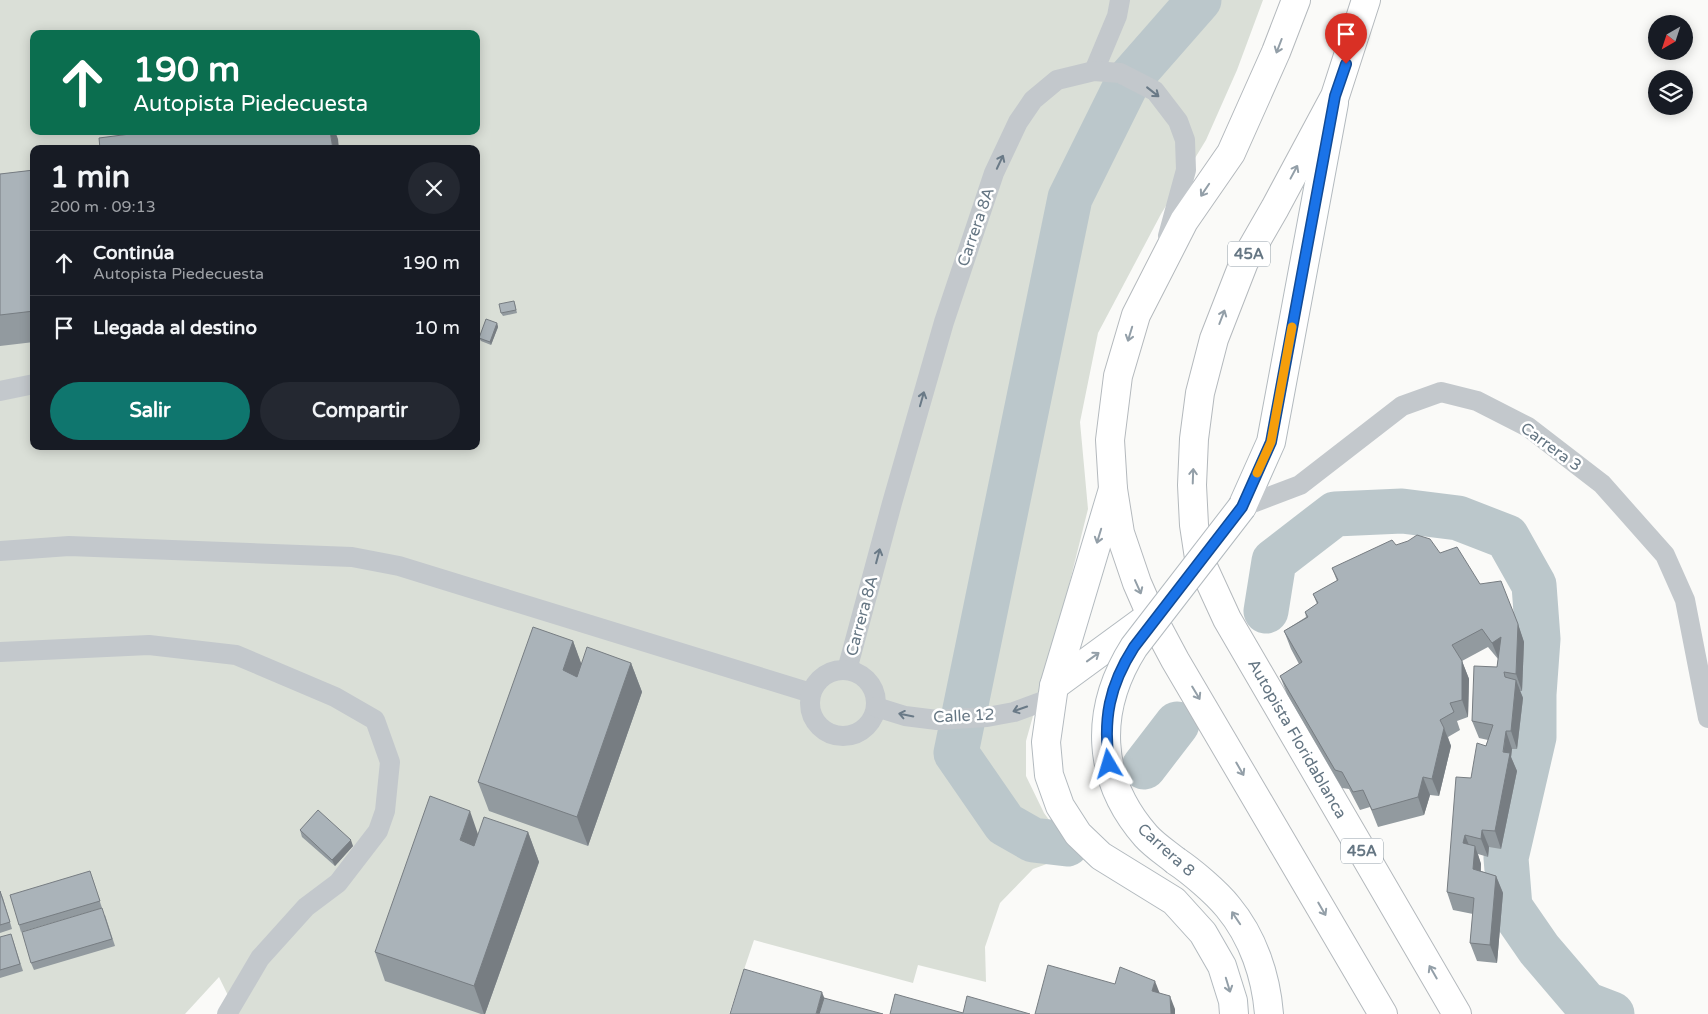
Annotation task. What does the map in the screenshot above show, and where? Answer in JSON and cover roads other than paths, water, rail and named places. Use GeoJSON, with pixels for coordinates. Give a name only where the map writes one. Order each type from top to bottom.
{"type":"FeatureCollection","features":[{"type":"Feature","properties":{"kind":"main road"},"geometry":{"type":"LineString","coordinates":[[1296,0],[1276,52],[1231,152],[1184,221],[1136,314],[1118,376],[1110,440],[1113,489],[1120,533],[1129,561],[1151,614],[1383,1014]]}},
{"type":"Feature","properties":{"kind":"main road","name":"45A"},"geometry":{"type":"LineString","coordinates":[[1335,96],[1366,0]]}},
{"type":"Feature","properties":{"kind":"main road","name":"Carrera 8"},"geometry":{"type":"LineString","coordinates":[[1269,1014],[1268,998],[1258,961],[1246,933],[1228,906],[1186,868],[1147,838],[1129,815],[1116,789],[1109,764],[1106,715],[1112,692],[1124,662],[1242,507],[1271,442],[1335,96]]}},
{"type":"Feature","properties":{"kind":"main road","name":"Autopista Floridablanca"},"geometry":{"type":"LineString","coordinates":[[1335,96],[1244,262],[1214,339],[1200,393],[1194,439],[1192,485],[1194,525],[1199,558],[1227,619],[1457,1014]]}},
{"type":"Feature","properties":{"kind":"main road","name":"Carrera 8"},"geometry":{"type":"LineString","coordinates":[[1113,489],[1052,698],[1046,742],[1049,775],[1060,806],[1078,834],[1101,856],[1174,901],[1203,933],[1222,966],[1233,1001],[1234,1014]]}},
{"type":"Feature","properties":{"kind":"main road"},"geometry":{"type":"LineString","coordinates":[[1052,698],[1151,614]]}},
{"type":"Feature","properties":{"kind":"main road"},"geometry":{"type":"LineString","coordinates":[[1174,901],[1258,961]]}},
{"type":"Feature","properties":{"kind":"street"},"geometry":{"type":"LineString","coordinates":[[1094,71],[1117,16],[1120,0]]}},
{"type":"Feature","properties":{"kind":"street","name":"Carrera 8A"},"geometry":{"type":"LineString","coordinates":[[847,670],[944,322],[994,173],[1018,122],[1032,100],[1057,80],[1094,71],[1120,73],[1155,91],[1178,121],[1185,140],[1186,170],[1160,265]]}},
{"type":"Feature","properties":{"kind":"street"},"geometry":{"type":"LineString","coordinates":[[0,390],[30,385]]}},
{"type":"Feature","properties":{"kind":"street","name":"Carrera 3"},"geometry":{"type":"LineString","coordinates":[[1242,507],[1300,485],[1402,406],[1441,392],[1477,401],[1528,427],[1602,484],[1665,555],[1685,600],[1708,718]]}},
{"type":"Feature","properties":{"kind":"street"},"geometry":{"type":"LineString","coordinates":[[0,551],[69,546],[352,557],[399,566],[811,693]]}},
{"type":"Feature","properties":{"kind":"street"},"geometry":{"type":"LineString","coordinates":[[0,652],[149,645],[236,655],[335,697],[375,720],[390,762],[385,811],[378,831],[338,883],[306,907],[260,958],[227,1014]]}},
{"type":"Feature","properties":{"kind":"street"},"geometry":{"type":"LineString","coordinates":[[847,670],[865,679],[876,697],[876,707],[873,717],[866,727],[858,733],[847,736],[836,735],[826,731],[818,724],[812,714],[810,704],[811,693],[825,675],[847,670]]}},
{"type":"Feature","properties":{"kind":"street","name":"Calle 12"},"geometry":{"type":"LineString","coordinates":[[876,707],[905,716],[937,720],[987,717],[1014,712],[1052,698]]}},
{"type":"Feature","properties":{"kind":"waterway"},"geometry":{"type":"LineString","coordinates":[[1067,844],[1033,840],[1005,824],[956,753],[1070,198],[1128,81],[1199,0]]}},
{"type":"Feature","properties":{"kind":"waterway"},"geometry":{"type":"LineString","coordinates":[[1266,611],[1274,561],[1335,514],[1402,511],[1458,518],[1507,537],[1534,585],[1538,639],[1534,694],[1534,737],[1506,858],[1510,907],[1539,949],[1586,1004],[1612,1014]]}},
{"type":"Feature","properties":{"kind":"waterway"},"geometry":{"type":"LineString","coordinates":[[1144,767],[1177,724]]}}]}
